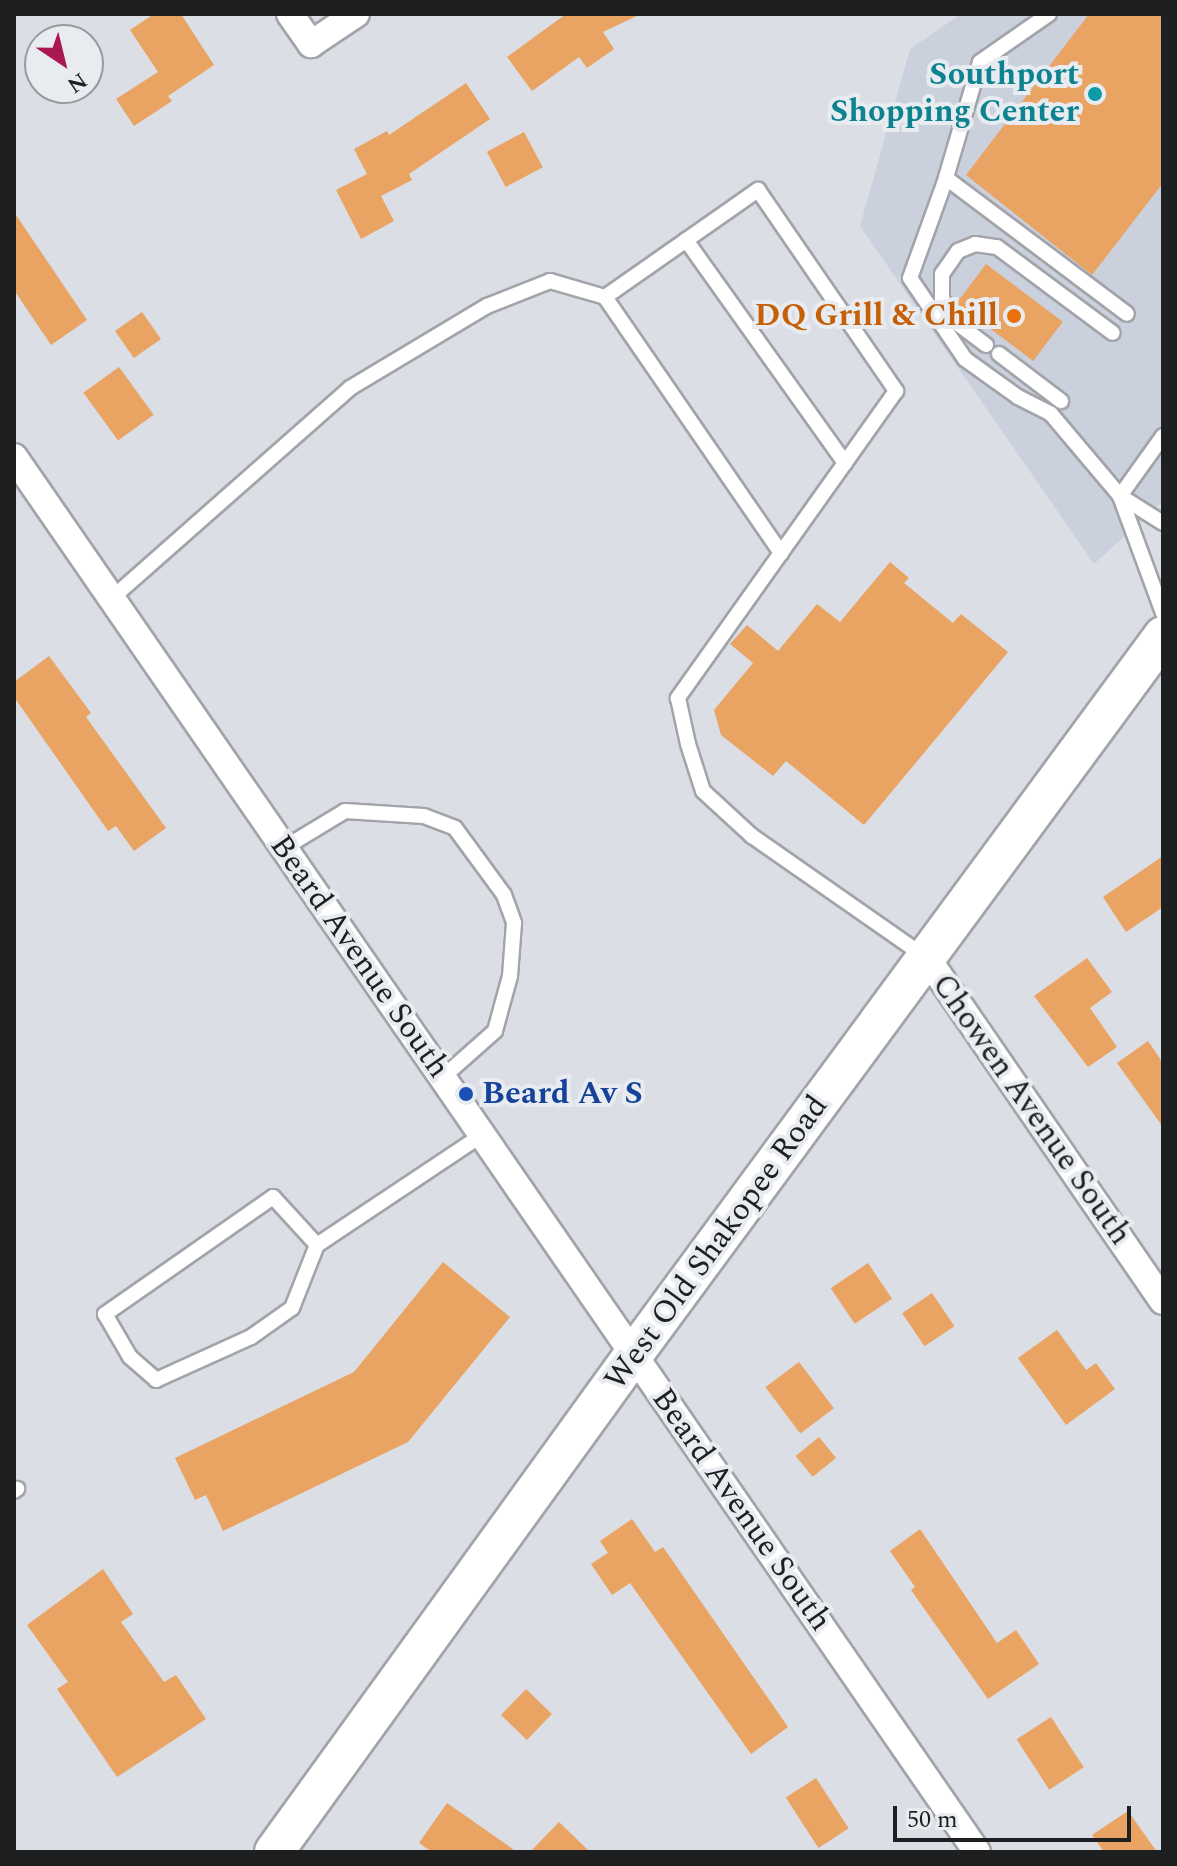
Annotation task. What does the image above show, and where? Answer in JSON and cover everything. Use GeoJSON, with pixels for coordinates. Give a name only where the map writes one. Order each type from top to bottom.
{"type":"FeatureCollection","features":[{"type":"Feature","properties":{"kind":"main road","name":"West Old Shakopee Road"},"geometry":{"type":"LineString","coordinates":[[277,1851],[634,1354],[1163,636]]}},
{"type":"Feature","properties":{"kind":"street"},"geometry":{"type":"LineString","coordinates":[[290,14],[311,44],[356,14]]}},
{"type":"Feature","properties":{"kind":"street","name":"Beard Avenue South"},"geometry":{"type":"LineString","coordinates":[[14,457],[977,1852]]}},
{"type":"Feature","properties":{"kind":"street","name":"Chowen Avenue South"},"geometry":{"type":"LineString","coordinates":[[927,958],[1163,1301]]}},
{"type":"Feature","properties":{"kind":"lane"},"geometry":{"type":"LineString","coordinates":[[1049,14],[980,62],[946,178],[910,278],[965,359],[1018,397],[1051,414],[1120,496],[1163,523]]}},
{"type":"Feature","properties":{"kind":"lane"},"geometry":{"type":"LineString","coordinates":[[946,178],[1127,314]]}},
{"type":"Feature","properties":{"kind":"lane"},"geometry":{"type":"LineString","coordinates":[[605,297],[758,190],[896,391],[678,698],[703,791],[752,836],[927,958]]}},
{"type":"Feature","properties":{"kind":"lane"},"geometry":{"type":"LineString","coordinates":[[686,240],[845,463]]}},
{"type":"Feature","properties":{"kind":"lane"},"geometry":{"type":"LineString","coordinates":[[986,345],[955,322],[942,299],[942,274],[958,251],[975,244],[997,247],[1113,333]]}},
{"type":"Feature","properties":{"kind":"lane"},"geometry":{"type":"LineString","coordinates":[[112,598],[350,388],[487,306],[550,281],[605,297],[781,553]]}},
{"type":"Feature","properties":{"kind":"lane"},"geometry":{"type":"LineString","coordinates":[[999,354],[1061,401]]}},
{"type":"Feature","properties":{"kind":"lane"},"geometry":{"type":"LineString","coordinates":[[1120,496],[1163,436]]}},
{"type":"Feature","properties":{"kind":"lane"},"geometry":{"type":"LineString","coordinates":[[1120,496],[1163,613]]}},
{"type":"Feature","properties":{"kind":"lane"},"geometry":{"type":"LineString","coordinates":[[284,848],[345,811],[424,816],[455,828],[504,895],[514,923],[510,976],[495,1031],[443,1077]]}},
{"type":"Feature","properties":{"kind":"lane"},"geometry":{"type":"LineString","coordinates":[[317,1245],[273,1197],[105,1314],[130,1357],[156,1380],[251,1337],[292,1308],[317,1245],[482,1135]]}},
{"type":"Feature","properties":{"kind":"shaded area"},"geometry":{"type":"Polygon","coordinates":[[[961,14],[1163,14],[1163,501],[1094,564],[860,226],[910,49],[961,14]]]}},
{"type":"Feature","properties":{"kind":"building"},"geometry":{"type":"Polygon","coordinates":[[[154,14],[181,14],[214,65],[168,96],[172,101],[134,126],[116,99],[158,72],[130,30],[154,14]]]}},
{"type":"Feature","properties":{"kind":"building"},"geometry":{"type":"Polygon","coordinates":[[[566,14],[641,14],[603,32],[614,49],[587,68],[579,57],[532,91],[507,57],[566,14]]]}},
{"type":"Feature","properties":{"kind":"building","name":"Southport Shopping Center"},"geometry":{"type":"Polygon","coordinates":[[[1089,14],[1163,14],[1163,183],[1092,275],[966,175],[1089,14]]]}},
{"type":"Feature","properties":{"kind":"building"},"geometry":{"type":"Polygon","coordinates":[[[466,83],[490,119],[409,174],[412,180],[381,196],[394,221],[361,239],[336,190],[367,174],[354,149],[387,131],[389,135],[466,83]]]}},
{"type":"Feature","properties":{"kind":"building"},"geometry":{"type":"Polygon","coordinates":[[[524,132],[543,167],[506,187],[487,152],[524,132]]]}},
{"type":"Feature","properties":{"kind":"building"},"geometry":{"type":"Polygon","coordinates":[[[14,212],[87,320],[51,345],[14,290],[14,212]]]}},
{"type":"Feature","properties":{"kind":"building","name":"DQ Grill & Chill"},"geometry":{"type":"Polygon","coordinates":[[[986,264],[1063,322],[1033,361],[957,303],[986,264]]]}},
{"type":"Feature","properties":{"kind":"building"},"geometry":{"type":"Polygon","coordinates":[[[142,312],[161,339],[134,358],[115,331],[142,312]]]}},
{"type":"Feature","properties":{"kind":"building"},"geometry":{"type":"Polygon","coordinates":[[[119,367],[154,415],[118,441],[83,393],[119,367]]]}},
{"type":"Feature","properties":{"kind":"building"},"geometry":{"type":"Polygon","coordinates":[[[890,562],[909,578],[904,583],[953,623],[961,614],[1008,652],[864,825],[786,761],[773,776],[721,735],[714,710],[753,663],[730,644],[747,625],[778,651],[817,604],[840,622],[890,562]]]}},
{"type":"Feature","properties":{"kind":"building"},"geometry":{"type":"Polygon","coordinates":[[[49,656],[91,713],[86,717],[166,828],[134,851],[116,826],[108,831],[14,697],[14,682],[49,656]]]}},
{"type":"Feature","properties":{"kind":"building"},"geometry":{"type":"Polygon","coordinates":[[[1163,856],[1163,907],[1126,932],[1103,897],[1163,856]]]}},
{"type":"Feature","properties":{"kind":"building"},"geometry":{"type":"Polygon","coordinates":[[[1087,958],[1112,992],[1090,1008],[1117,1047],[1088,1067],[1034,996],[1087,958]]]}},
{"type":"Feature","properties":{"kind":"building"},"geometry":{"type":"Polygon","coordinates":[[[1148,1041],[1163,1063],[1163,1127],[1117,1063],[1148,1041]]]}},
{"type":"Feature","properties":{"kind":"building"},"geometry":{"type":"Polygon","coordinates":[[[443,1262],[510,1317],[408,1442],[223,1531],[206,1495],[195,1500],[175,1458],[354,1372],[443,1262]]]}},
{"type":"Feature","properties":{"kind":"building"},"geometry":{"type":"Polygon","coordinates":[[[868,1263],[892,1299],[855,1324],[831,1288],[868,1263]]]}},
{"type":"Feature","properties":{"kind":"building"},"geometry":{"type":"Polygon","coordinates":[[[932,1293],[954,1326],[925,1346],[902,1313],[932,1293]]]}},
{"type":"Feature","properties":{"kind":"building"},"geometry":{"type":"Polygon","coordinates":[[[1057,1330],[1086,1370],[1096,1363],[1115,1389],[1066,1425],[1018,1358],[1057,1330]]]}},
{"type":"Feature","properties":{"kind":"building"},"geometry":{"type":"Polygon","coordinates":[[[799,1362],[834,1408],[800,1434],[765,1387],[799,1362]]]}},
{"type":"Feature","properties":{"kind":"building"},"geometry":{"type":"Polygon","coordinates":[[[819,1437],[836,1458],[813,1477],[796,1456],[819,1437]]]}},
{"type":"Feature","properties":{"kind":"building"},"geometry":{"type":"Polygon","coordinates":[[[632,1519],[655,1552],[663,1547],[788,1727],[751,1754],[630,1583],[612,1595],[591,1564],[608,1553],[600,1541],[632,1519]]]}},
{"type":"Feature","properties":{"kind":"building"},"geometry":{"type":"Polygon","coordinates":[[[920,1529],[997,1643],[1016,1630],[1039,1664],[988,1699],[911,1590],[915,1587],[890,1551],[920,1529]]]}},
{"type":"Feature","properties":{"kind":"building"},"geometry":{"type":"Polygon","coordinates":[[[103,1569],[133,1614],[121,1622],[164,1682],[176,1675],[206,1719],[117,1777],[57,1689],[68,1682],[27,1625],[103,1569]]]}},
{"type":"Feature","properties":{"kind":"building"},"geometry":{"type":"Polygon","coordinates":[[[526,1689],[552,1714],[527,1740],[501,1715],[526,1689]]]}},
{"type":"Feature","properties":{"kind":"building"},"geometry":{"type":"Polygon","coordinates":[[[1051,1717],[1084,1767],[1049,1790],[1017,1739],[1051,1717]]]}},
{"type":"Feature","properties":{"kind":"building"},"geometry":{"type":"Polygon","coordinates":[[[816,1778],[849,1828],[818,1848],[786,1798],[816,1778]]]}},
{"type":"Feature","properties":{"kind":"building"},"geometry":{"type":"Polygon","coordinates":[[[447,1803],[517,1852],[432,1852],[419,1843],[447,1803]]]}},
{"type":"Feature","properties":{"kind":"building"},"geometry":{"type":"Polygon","coordinates":[[[1128,1811],[1157,1852],[1104,1852],[1092,1835],[1128,1811]]]}},
{"type":"Feature","properties":{"kind":"building"},"geometry":{"type":"Polygon","coordinates":[[[559,1822],[590,1852],[530,1852],[559,1822]]]}},
{"type":"Feature","properties":{"kind":"place","name":"Southport Shopping Center"},"geometry":{"type":"Point","coordinates":[1095,94]}},
{"type":"Feature","properties":{"kind":"place","name":"DQ Grill & Chill"},"geometry":{"type":"Point","coordinates":[1014,316]}},
{"type":"Feature","properties":{"kind":"place","name":"Beard Av S"},"geometry":{"type":"Point","coordinates":[466,1094]}}]}
